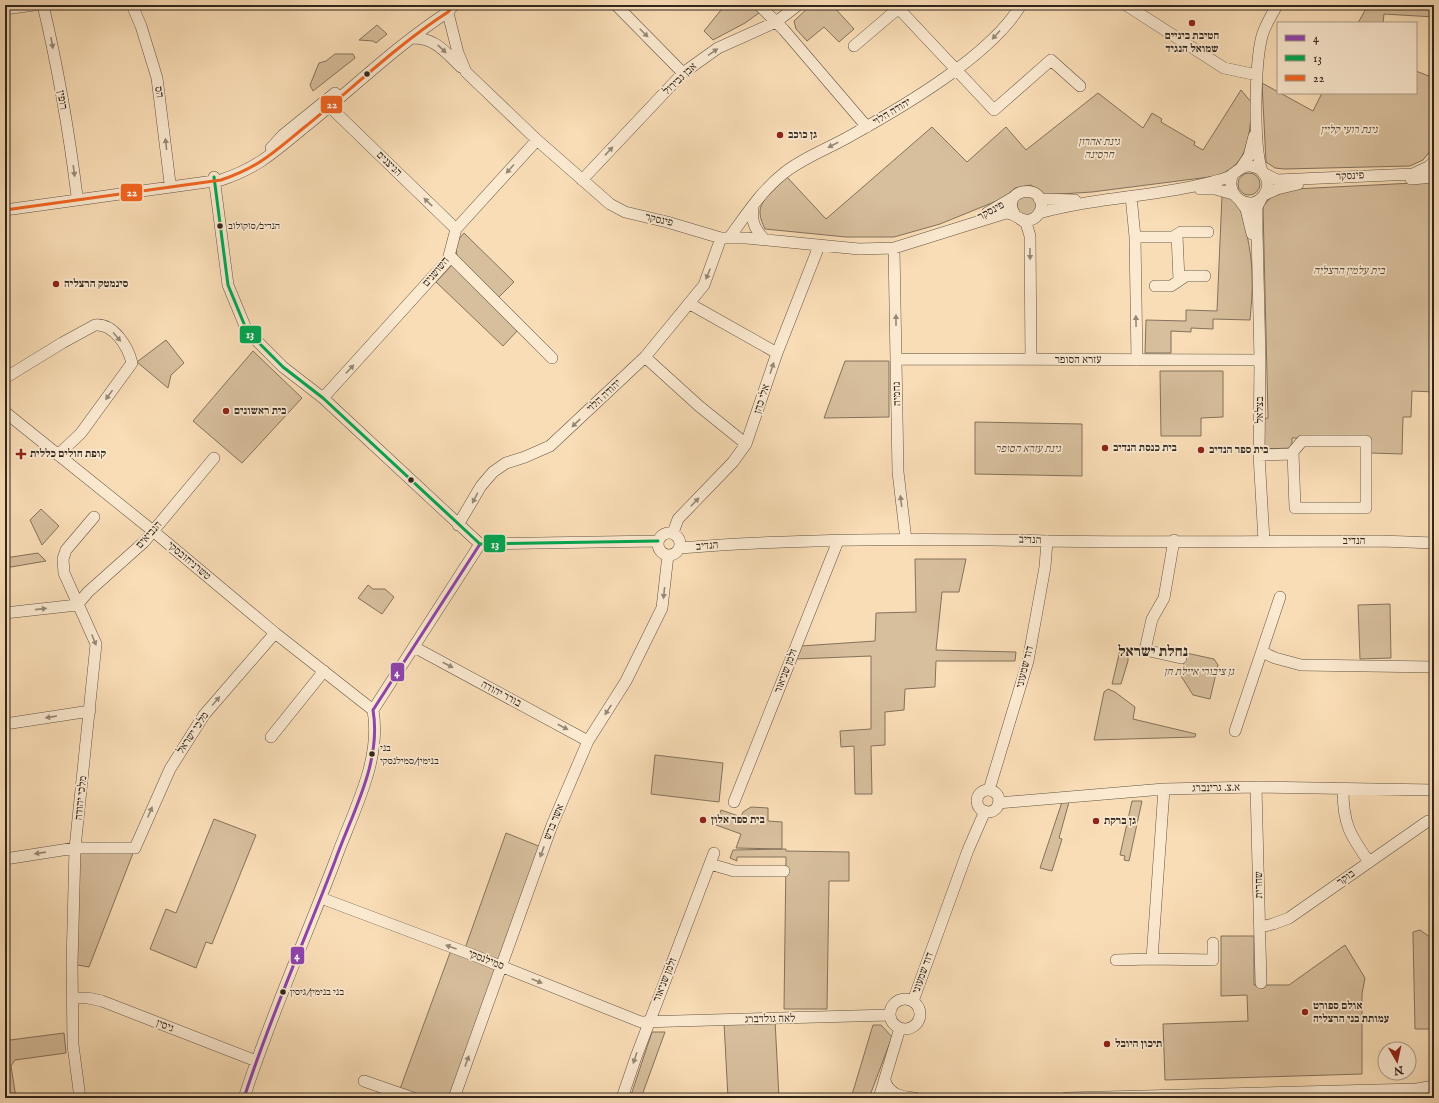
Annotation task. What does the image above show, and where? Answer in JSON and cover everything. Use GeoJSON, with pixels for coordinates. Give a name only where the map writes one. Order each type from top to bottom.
{"type":"FeatureCollection","features":[{"type":"Feature","properties":{"kind":"street"},"geometry":{"type":"LineString","coordinates":[[5,9],[34,5]]}},
{"type":"Feature","properties":{"kind":"street","name":"רופין"},"geometry":{"type":"LineString","coordinates":[[43,5],[50,33],[68,134],[77,196]]}},
{"type":"Feature","properties":{"kind":"street","name":"הס"},"geometry":{"type":"LineString","coordinates":[[132,5],[141,26],[157,78],[170,183]]}},
{"type":"Feature","properties":{"kind":"street"},"geometry":{"type":"LineString","coordinates":[[616,5],[683,73]]}},
{"type":"Feature","properties":{"kind":"street"},"geometry":{"type":"LineString","coordinates":[[759,5],[776,22],[867,126]]}},
{"type":"Feature","properties":{"kind":"street","name":"אבן גבירול"},"geometry":{"type":"LineString","coordinates":[[582,180],[683,73],[718,48],[776,22],[798,5]]}},
{"type":"Feature","properties":{"kind":"street","name":"יהודה הלוי"},"geometry":{"type":"LineString","coordinates":[[458,525],[481,486],[493,472],[506,463],[525,457],[550,446],[645,357],[690,304],[704,285],[725,238],[764,191],[785,172],[912,100],[954,70],[990,41],[1021,5]]}},
{"type":"Feature","properties":{"kind":"street"},"geometry":{"type":"LineString","coordinates":[[1126,5],[1224,68],[1257,75]]}},
{"type":"Feature","properties":{"kind":"street"},"geometry":{"type":"LineString","coordinates":[[1175,190],[1214,189],[1251,203],[1262,197],[1268,185],[1259,158],[1257,126],[1257,75],[1263,35],[1277,5]]}},
{"type":"Feature","properties":{"kind":"street"},"geometry":{"type":"LineString","coordinates":[[5,205],[170,183],[214,179],[243,168],[261,158],[283,135],[318,106],[430,19],[449,7]]}},
{"type":"Feature","properties":{"kind":"street"},"geometry":{"type":"LineString","coordinates":[[5,210],[214,179],[245,171],[270,156],[449,7]]}},
{"type":"Feature","properties":{"kind":"street","name":"פינסקר"},"geometry":{"type":"LineString","coordinates":[[449,7],[458,54],[466,72],[537,140],[582,180],[610,204],[625,212],[725,238],[764,239],[819,246],[859,249],[894,248],[1006,213],[1018,217]]}},
{"type":"Feature","properties":{"kind":"street"},"geometry":{"type":"LineString","coordinates":[[854,46],[894,12],[900,10],[954,70],[994,110],[1051,60],[1080,86]]}},
{"type":"Feature","properties":{"kind":"street"},"geometry":{"type":"LineString","coordinates":[[412,38],[424,38],[436,43],[466,72]]}},
{"type":"Feature","properties":{"kind":"street"},"geometry":{"type":"LineString","coordinates":[[318,106],[330,107]]}},
{"type":"Feature","properties":{"kind":"street","name":"הניצנים"},"geometry":{"type":"LineString","coordinates":[[330,107],[456,229]]}},
{"type":"Feature","properties":{"kind":"street"},"geometry":{"type":"LineString","coordinates":[[1236,197],[1230,184],[1237,171],[1249,156],[1257,126]]}},
{"type":"Feature","properties":{"kind":"street","name":"השושנים"},"geometry":{"type":"LineString","coordinates":[[323,398],[448,260],[456,229],[537,140]]}},
{"type":"Feature","properties":{"kind":"street","name":"פינסקר"},"geometry":{"type":"LineString","coordinates":[[1263,172],[1277,180],[1412,174],[1428,168],[1434,162]]}},
{"type":"Feature","properties":{"kind":"street"},"geometry":{"type":"LineString","coordinates":[[1039,212],[1095,200],[1175,190],[1210,183],[1252,166],[1263,172]]}},
{"type":"Feature","properties":{"kind":"street","name":"פינסקר"},"geometry":{"type":"LineString","coordinates":[[1262,197],[1277,189],[1298,184],[1434,177]]}},
{"type":"Feature","properties":{"kind":"street"},"geometry":{"type":"LineString","coordinates":[[214,179],[228,285],[247,330],[284,367],[323,398],[480,544],[658,541]]}},
{"type":"Feature","properties":{"kind":"street"},"geometry":{"type":"LineString","coordinates":[[1018,217],[1033,219],[1039,212],[1041,203],[1036,194],[1022,191],[1014,197],[1012,206],[1018,217],[1026,223],[1030,236],[1031,359]]}},
{"type":"Feature","properties":{"kind":"street"},"geometry":{"type":"LineString","coordinates":[[1131,196],[1135,238],[1137,360]]}},
{"type":"Feature","properties":{"kind":"street","name":"פינסקר"},"geometry":{"type":"LineString","coordinates":[[967,224],[1014,197]]}},
{"type":"Feature","properties":{"kind":"street","name":"בצלאל"},"geometry":{"type":"LineString","coordinates":[[1236,197],[1248,214],[1259,280]]}},
{"type":"Feature","properties":{"kind":"street","name":"בצלאל"},"geometry":{"type":"LineString","coordinates":[[1262,197],[1257,211],[1260,360],[1259,455],[1264,541]]}},
{"type":"Feature","properties":{"kind":"street"},"geometry":{"type":"LineString","coordinates":[[1039,198],[1095,200]]}},
{"type":"Feature","properties":{"kind":"street"},"geometry":{"type":"LineString","coordinates":[[753,206],[752,222],[754,228],[764,239]]}},
{"type":"Feature","properties":{"kind":"street"},"geometry":{"type":"LineString","coordinates":[[1135,238],[1173,237],[1181,232],[1208,232]]}},
{"type":"Feature","properties":{"kind":"street"},"geometry":{"type":"LineString","coordinates":[[1177,234],[1179,280]]}},
{"type":"Feature","properties":{"kind":"street","name":"אלי כהן"},"geometry":{"type":"LineString","coordinates":[[673,533],[678,519],[733,462],[746,444],[777,353],[819,246]]}},
{"type":"Feature","properties":{"kind":"street","name":"נחמיה"},"geometry":{"type":"LineString","coordinates":[[894,248],[898,472],[906,540]]}},
{"type":"Feature","properties":{"kind":"street"},"geometry":{"type":"LineString","coordinates":[[448,260],[552,358]]}},
{"type":"Feature","properties":{"kind":"street"},"geometry":{"type":"LineString","coordinates":[[1155,286],[1171,286],[1186,276],[1205,276]]}},
{"type":"Feature","properties":{"kind":"street"},"geometry":{"type":"LineString","coordinates":[[690,304],[777,353]]}},
{"type":"Feature","properties":{"kind":"street"},"geometry":{"type":"LineString","coordinates":[[5,378],[92,326],[100,325],[108,328],[116,334],[129,353],[132,363],[81,432],[58,455]]}},
{"type":"Feature","properties":{"kind":"street"},"geometry":{"type":"LineString","coordinates":[[645,357],[699,406],[746,444]]}},
{"type":"Feature","properties":{"kind":"street","name":"עזרא הסופר"},"geometry":{"type":"LineString","coordinates":[[896,359],[1260,360]]}},
{"type":"Feature","properties":{"kind":"street","name":"טשרניחובסקי"},"geometry":{"type":"LineString","coordinates":[[5,412],[153,531],[275,633],[374,710]]}},
{"type":"Feature","properties":{"kind":"street"},"geometry":{"type":"LineString","coordinates":[[1259,455],[1286,455],[1294,452],[1302,441],[1366,441],[1366,508],[1295,508],[1294,452]]}},
{"type":"Feature","properties":{"kind":"street","name":"הנביאים"},"geometry":{"type":"LineString","coordinates":[[77,605],[88,592],[144,542],[214,458]]}},
{"type":"Feature","properties":{"kind":"street","name":"מלכי יהודה"},"geometry":{"type":"LineString","coordinates":[[80,1098],[72,1045],[76,848],[96,644],[77,605],[64,573],[63,559],[66,550],[94,517]]}},
{"type":"Feature","properties":{"kind":"street"},"geometry":{"type":"LineString","coordinates":[[664,533],[673,533],[680,539],[680,548],[676,552],[668,555],[660,550],[658,541],[664,533]]}},
{"type":"Feature","properties":{"kind":"street","name":"הנדיב"},"geometry":{"type":"LineString","coordinates":[[680,548],[762,541],[990,539],[1047,541],[1381,541],[1434,543]]}},
{"type":"Feature","properties":{"kind":"street"},"geometry":{"type":"LineString","coordinates":[[1174,540],[1163,602],[1152,619],[1145,650],[1181,658]]}},
{"type":"Feature","properties":{"kind":"street","name":"זלמן שניאור"},"geometry":{"type":"LineString","coordinates":[[734,802],[838,541]]}},
{"type":"Feature","properties":{"kind":"street","name":"דוד שמעוני"},"geometry":{"type":"LineString","coordinates":[[990,790],[1028,660],[1045,567],[1047,541]]}},
{"type":"Feature","properties":{"kind":"street","name":"הנדיב"},"geometry":{"type":"LineString","coordinates":[[1381,541],[1403,548],[1434,550]]}},
{"type":"Feature","properties":{"kind":"street"},"geometry":{"type":"LineString","coordinates":[[244,1098],[284,985],[321,898],[373,758],[376,724],[374,710],[480,544]]}},
{"type":"Feature","properties":{"kind":"street","name":"אשר ברש"},"geometry":{"type":"LineString","coordinates":[[454,1098],[552,825],[588,741],[626,681],[662,608],[668,555]]}},
{"type":"Feature","properties":{"kind":"street"},"geometry":{"type":"LineString","coordinates":[[1235,731],[1280,597]]}},
{"type":"Feature","properties":{"kind":"street"},"geometry":{"type":"LineString","coordinates":[[5,612],[77,605]]}},
{"type":"Feature","properties":{"kind":"street","name":"מלכי ישראל"},"geometry":{"type":"LineString","coordinates":[[76,848],[136,848],[170,769],[204,715],[275,633]]}},
{"type":"Feature","properties":{"kind":"street","name":"בורר יהודה"},"geometry":{"type":"LineString","coordinates":[[414,647],[588,741]]}},
{"type":"Feature","properties":{"kind":"street"},"geometry":{"type":"LineString","coordinates":[[1262,652],[1275,658],[1301,665],[1434,667]]}},
{"type":"Feature","properties":{"kind":"street"},"geometry":{"type":"LineString","coordinates":[[270,737],[324,671]]}},
{"type":"Feature","properties":{"kind":"street"},"geometry":{"type":"LineString","coordinates":[[5,724],[90,712]]}},
{"type":"Feature","properties":{"kind":"street","name":"א.צ. גרינברג"},"geometry":{"type":"LineString","coordinates":[[998,803],[1164,789],[1256,787],[1343,790],[1434,790]]}},
{"type":"Feature","properties":{"kind":"street","name":"שחרית"},"geometry":{"type":"LineString","coordinates":[[1256,787],[1261,983]]}},
{"type":"Feature","properties":{"kind":"street"},"geometry":{"type":"LineString","coordinates":[[1152,960],[1164,789]]}},
{"type":"Feature","properties":{"kind":"street"},"geometry":{"type":"LineString","coordinates":[[990,790],[996,794],[998,803],[993,810],[985,811],[977,804],[977,797],[981,792],[990,790]]}},
{"type":"Feature","properties":{"kind":"street"},"geometry":{"type":"LineString","coordinates":[[1343,790],[1343,808],[1346,825],[1352,839],[1369,862]]}},
{"type":"Feature","properties":{"kind":"street","name":"דוד שמעוני"},"geometry":{"type":"LineString","coordinates":[[913,1001],[966,856],[985,811]]}},
{"type":"Feature","properties":{"kind":"street","name":"בוקר"},"geometry":{"type":"LineString","coordinates":[[1260,927],[1288,918],[1428,821]]}},
{"type":"Feature","properties":{"kind":"street"},"geometry":{"type":"LineString","coordinates":[[5,858],[76,848]]}},
{"type":"Feature","properties":{"kind":"street","name":"זלמן שניאור"},"geometry":{"type":"LineString","coordinates":[[622,1098],[649,1022],[714,853]]}},
{"type":"Feature","properties":{"kind":"street"},"geometry":{"type":"LineString","coordinates":[[710,864],[734,871],[784,871]]}},
{"type":"Feature","properties":{"kind":"street","name":"סמילנסקי"},"geometry":{"type":"LineString","coordinates":[[321,898],[501,966],[641,1022],[649,1022]]}},
{"type":"Feature","properties":{"kind":"street"},"geometry":{"type":"LineString","coordinates":[[1116,960],[1213,960],[1213,943]]}},
{"type":"Feature","properties":{"kind":"street","name":"גיסין"},"geometry":{"type":"LineString","coordinates":[[73,998],[88,998],[102,1001],[256,1061]]}},
{"type":"Feature","properties":{"kind":"street"},"geometry":{"type":"LineString","coordinates":[[903,999],[913,1001],[919,1008],[920,1018],[914,1026],[909,1028],[900,1028],[892,1021],[890,1016],[892,1007],[898,1000],[903,999]]}},
{"type":"Feature","properties":{"kind":"street","name":"לאה גולדברג"},"geometry":{"type":"LineString","coordinates":[[649,1022],[890,1016]]}},
{"type":"Feature","properties":{"kind":"street"},"geometry":{"type":"LineString","coordinates":[[879,1098],[900,1028]]}},
{"type":"Feature","properties":{"kind":"street"},"geometry":{"type":"LineString","coordinates":[[364,1081],[413,1098]]}},
{"type":"Feature","properties":{"kind":"street"},"geometry":{"type":"LineString","coordinates":[[885,1081],[887,1088],[895,1094],[903,1097],[915,1098]]}},
{"type":"Feature","properties":{"kind":"street"},"geometry":{"type":"LineString","coordinates":[[1417,1089],[1434,1086]]}},
{"type":"Feature","properties":{"kind":"street"},"geometry":{"type":"LineString","coordinates":[[1066,1098],[1417,1089],[1434,1091]]}},
{"type":"Feature","properties":{"kind":"green space"},"geometry":{"type":"Polygon","coordinates":[[[725,5],[751,5],[759,13],[745,23],[713,40],[704,31],[725,5]]]}},
{"type":"Feature","properties":{"kind":"green space"},"geometry":{"type":"Polygon","coordinates":[[[811,5],[832,5],[854,29],[839,42],[824,27],[807,41],[796,29],[794,21],[811,5]]]}},
{"type":"Feature","properties":{"kind":"green space"},"geometry":{"type":"Polygon","coordinates":[[[1368,5],[1434,7],[1434,17],[1384,14],[1383,22],[1359,22],[1368,5]]]}},
{"type":"Feature","properties":{"kind":"green space"},"geometry":{"type":"Polygon","coordinates":[[[377,25],[387,34],[376,43],[373,41],[359,40],[377,25]]]}},
{"type":"Feature","properties":{"kind":"green space"},"geometry":{"type":"Polygon","coordinates":[[[335,54],[353,54],[355,58],[313,91],[310,85],[319,63],[326,61],[335,54]]]}},
{"type":"Feature","properties":{"kind":"green space","name":"גינת רועי קליין"},"geometry":{"type":"Polygon","coordinates":[[[1417,71],[1434,78],[1434,146],[1423,160],[1410,166],[1284,169],[1275,168],[1266,162],[1262,83],[1277,91],[1277,94],[1282,94],[1313,111],[1322,94],[1417,94],[1417,71]]]}},
{"type":"Feature","properties":{"kind":"green space","name":"גינת אהרון חרסינה"},"geometry":{"type":"Polygon","coordinates":[[[1241,90],[1252,103],[1249,136],[1242,155],[1236,163],[1228,170],[1217,176],[1092,192],[1045,195],[1031,185],[1015,188],[1004,198],[940,224],[894,237],[846,237],[765,229],[760,217],[761,208],[766,198],[787,177],[826,219],[932,127],[967,162],[1006,127],[1026,150],[1098,93],[1143,128],[1152,113],[1162,119],[1161,122],[1195,142],[1194,145],[1203,150],[1241,90]]]}},
{"type":"Feature","properties":{"kind":"green space"},"geometry":{"type":"Polygon","coordinates":[[[1249,173],[1257,176],[1260,184],[1257,192],[1249,195],[1241,192],[1238,184],[1241,176],[1249,173]]]}},
{"type":"Feature","properties":{"kind":"green space","name":"בית עלמין הרצליה"},"geometry":{"type":"Polygon","coordinates":[[[1434,182],[1434,392],[1412,391],[1411,417],[1403,417],[1402,454],[1371,453],[1371,438],[1292,438],[1292,448],[1263,449],[1262,419],[1268,418],[1263,206],[1272,196],[1294,189],[1434,182]]]}},
{"type":"Feature","properties":{"kind":"green space"},"geometry":{"type":"Polygon","coordinates":[[[1236,194],[1245,225],[1251,256],[1252,288],[1250,320],[1213,319],[1213,329],[1191,328],[1191,332],[1171,331],[1171,353],[1145,353],[1146,320],[1186,321],[1186,310],[1217,311],[1222,196],[1236,194]]]}},
{"type":"Feature","properties":{"kind":"green space"},"geometry":{"type":"Polygon","coordinates":[[[1033,196],[1038,205],[1033,215],[1019,214],[1016,200],[1018,197],[1033,196]]]}},
{"type":"Feature","properties":{"kind":"green space"},"geometry":{"type":"Polygon","coordinates":[[[464,233],[514,282],[498,298],[457,256],[455,244],[464,233]]]}},
{"type":"Feature","properties":{"kind":"green space"},"geometry":{"type":"Polygon","coordinates":[[[452,265],[519,329],[503,346],[436,282],[452,265]]]}},
{"type":"Feature","properties":{"kind":"green space"},"geometry":{"type":"Polygon","coordinates":[[[166,340],[184,363],[171,375],[168,388],[137,362],[166,340]]]}},
{"type":"Feature","properties":{"kind":"green space"},"geometry":{"type":"Polygon","coordinates":[[[253,351],[302,398],[242,463],[193,421],[253,351]]]}},
{"type":"Feature","properties":{"kind":"green space"},"geometry":{"type":"Polygon","coordinates":[[[845,361],[889,361],[889,417],[824,418],[845,361]]]}},
{"type":"Feature","properties":{"kind":"green space"},"geometry":{"type":"Polygon","coordinates":[[[1160,371],[1223,371],[1223,417],[1201,418],[1201,436],[1161,436],[1160,371]]]}},
{"type":"Feature","properties":{"kind":"green space","name":"גינת עזרא הסופר"},"geometry":{"type":"Polygon","coordinates":[[[975,422],[1082,424],[1082,476],[975,474],[975,422]]]}},
{"type":"Feature","properties":{"kind":"green space"},"geometry":{"type":"Polygon","coordinates":[[[41,509],[59,526],[42,545],[30,520],[41,509]]]}},
{"type":"Feature","properties":{"kind":"green space"},"geometry":{"type":"Polygon","coordinates":[[[38,553],[46,561],[5,568],[5,558],[38,553]]]}},
{"type":"Feature","properties":{"kind":"green space"},"geometry":{"type":"Polygon","coordinates":[[[915,559],[966,559],[959,592],[942,592],[936,650],[1016,652],[1015,661],[936,661],[935,687],[905,689],[904,710],[885,712],[885,745],[871,746],[872,794],[855,794],[854,746],[841,747],[840,731],[871,729],[871,656],[796,659],[801,646],[875,641],[876,613],[916,612],[915,559]]]}},
{"type":"Feature","properties":{"kind":"green space"},"geometry":{"type":"Polygon","coordinates":[[[368,585],[373,589],[385,589],[394,597],[382,614],[358,598],[368,585]]]}},
{"type":"Feature","properties":{"kind":"green space"},"geometry":{"type":"Polygon","coordinates":[[[1390,604],[1391,658],[1360,659],[1358,605],[1390,604]]]}},
{"type":"Feature","properties":{"kind":"green space"},"geometry":{"type":"Polygon","coordinates":[[[1121,646],[1128,654],[1128,661],[1121,684],[1112,684],[1121,646]]]}},
{"type":"Feature","properties":{"kind":"green space","name":"גן ציבורי איילת חן"},"geometry":{"type":"Polygon","coordinates":[[[1186,653],[1214,659],[1218,665],[1210,699],[1193,695],[1181,676],[1186,653]]]}},
{"type":"Feature","properties":{"kind":"green space"},"geometry":{"type":"Polygon","coordinates":[[[1108,689],[1115,692],[1135,707],[1133,719],[1196,734],[1195,737],[1094,740],[1104,692],[1108,689]]]}},
{"type":"Feature","properties":{"kind":"green space"},"geometry":{"type":"Polygon","coordinates":[[[655,755],[723,763],[719,802],[651,794],[655,755]]]}},
{"type":"Feature","properties":{"kind":"green space"},"geometry":{"type":"Polygon","coordinates":[[[1132,801],[1142,801],[1129,861],[1124,860],[1125,856],[1120,855],[1132,801]]]}},
{"type":"Feature","properties":{"kind":"green space"},"geometry":{"type":"Polygon","coordinates":[[[1062,802],[1069,802],[1059,838],[1062,839],[1052,871],[1040,868],[1062,802]]]}},
{"type":"Feature","properties":{"kind":"green space"},"geometry":{"type":"Polygon","coordinates":[[[751,807],[768,808],[768,821],[782,822],[782,849],[736,848],[741,834],[716,825],[721,810],[741,817],[743,812],[751,807]]]}},
{"type":"Feature","properties":{"kind":"green space"},"geometry":{"type":"Polygon","coordinates":[[[214,819],[256,835],[212,944],[206,942],[196,968],[150,949],[166,909],[176,913],[214,819]]]}},
{"type":"Feature","properties":{"kind":"green space"},"geometry":{"type":"Polygon","coordinates":[[[506,833],[541,847],[450,1098],[426,1098],[400,1089],[451,950],[463,954],[506,833]]]}},
{"type":"Feature","properties":{"kind":"green space"},"geometry":{"type":"Polygon","coordinates":[[[75,848],[135,848],[89,967],[72,964],[75,848]]]}},
{"type":"Feature","properties":{"kind":"green space"},"geometry":{"type":"Polygon","coordinates":[[[786,849],[786,851],[849,852],[849,881],[829,881],[827,1009],[784,1009],[786,857],[737,857],[737,861],[730,858],[733,850],[786,849]]]}},
{"type":"Feature","properties":{"kind":"green space"},"geometry":{"type":"Polygon","coordinates":[[[1420,930],[1434,940],[1434,1029],[1415,1029],[1413,932],[1420,930]]]}},
{"type":"Feature","properties":{"kind":"green space","name":"אולם ספורט עמותת בני הרצליה"},"geometry":{"type":"Polygon","coordinates":[[[1221,936],[1254,936],[1254,985],[1289,985],[1345,945],[1365,978],[1362,994],[1362,1074],[1165,1080],[1163,1024],[1248,1021],[1247,995],[1221,996],[1221,936]]]}},
{"type":"Feature","properties":{"kind":"green space"},"geometry":{"type":"Polygon","coordinates":[[[775,1020],[779,1098],[728,1098],[724,1023],[775,1020]]]}},
{"type":"Feature","properties":{"kind":"green space"},"geometry":{"type":"Polygon","coordinates":[[[873,1025],[881,1025],[892,1037],[869,1098],[851,1098],[873,1025]]]}},
{"type":"Feature","properties":{"kind":"green space"},"geometry":{"type":"Polygon","coordinates":[[[652,1032],[665,1032],[641,1098],[630,1098],[652,1032]]]}},
{"type":"Feature","properties":{"kind":"green space"},"geometry":{"type":"Polygon","coordinates":[[[64,1033],[66,1053],[15,1060],[11,1066],[16,1098],[5,1098],[5,1045],[10,1040],[64,1033]]]}},
{"type":"Feature","properties":{"kind":"transit line","name":"22"},"geometry":{"type":"LineString","coordinates":[[5,210],[221,180],[246,170],[276,151],[411,38],[448,12],[454,5]]}},
{"type":"Feature","properties":{"kind":"transit line","name":"13"},"geometry":{"type":"LineString","coordinates":[[214,177],[228,285],[247,331],[283,367],[323,398],[480,544],[658,541]]}},
{"type":"Feature","properties":{"kind":"transit line","name":"4"},"geometry":{"type":"LineString","coordinates":[[244,1098],[276,1008],[324,891],[364,787],[373,749],[375,729],[373,710],[480,544]]}},
{"type":"Feature","properties":{"kind":"place","name":"חטיבת ביניים שמואל הנגיד"},"geometry":{"type":"Point","coordinates":[1192,23]}},
{"type":"Feature","properties":{"kind":"place","name":"גן כוכב"},"geometry":{"type":"Point","coordinates":[780,135]}},
{"type":"Feature","properties":{"kind":"place","name":"הנדיב/סוקולוב"},"geometry":{"type":"Point","coordinates":[220,226]}},
{"type":"Feature","properties":{"kind":"place","name":"סינמטק הרצליה"},"geometry":{"type":"Point","coordinates":[56,284]}},
{"type":"Feature","properties":{"kind":"place","name":"בית ראשונים"},"geometry":{"type":"Point","coordinates":[226,411]}},
{"type":"Feature","properties":{"kind":"place","name":"בית כנסת הנדיב"},"geometry":{"type":"Point","coordinates":[1105,448]}},
{"type":"Feature","properties":{"kind":"place","name":"בית ספר הנדיב"},"geometry":{"type":"Point","coordinates":[1201,450]}},
{"type":"Feature","properties":{"kind":"place","name":"קופת חולים כללית"},"geometry":{"type":"Point","coordinates":[21,454]}},
{"type":"Feature","properties":{"kind":"place","name":"בני בנימין/סמילנסקי"},"geometry":{"type":"Point","coordinates":[372,754]}},
{"type":"Feature","properties":{"kind":"place","name":"בית ספר אלון"},"geometry":{"type":"Point","coordinates":[703,820]}},
{"type":"Feature","properties":{"kind":"place","name":"גן ברקת"},"geometry":{"type":"Point","coordinates":[1096,821]}},
{"type":"Feature","properties":{"kind":"place","name":"בני בנימין/גיסין"},"geometry":{"type":"Point","coordinates":[283,992]}},
{"type":"Feature","properties":{"kind":"place","name":"אולם ספורט עמותת בני הרצליה"},"geometry":{"type":"Point","coordinates":[1305,1012]}},
{"type":"Feature","properties":{"kind":"place","name":"תיכון היובל"},"geometry":{"type":"Point","coordinates":[1107,1044]}},
{"type":"Feature","properties":{"kind":"district","name":"נחלת ישראל"},"geometry":{"type":"Point","coordinates":[1153,651]}}]}
